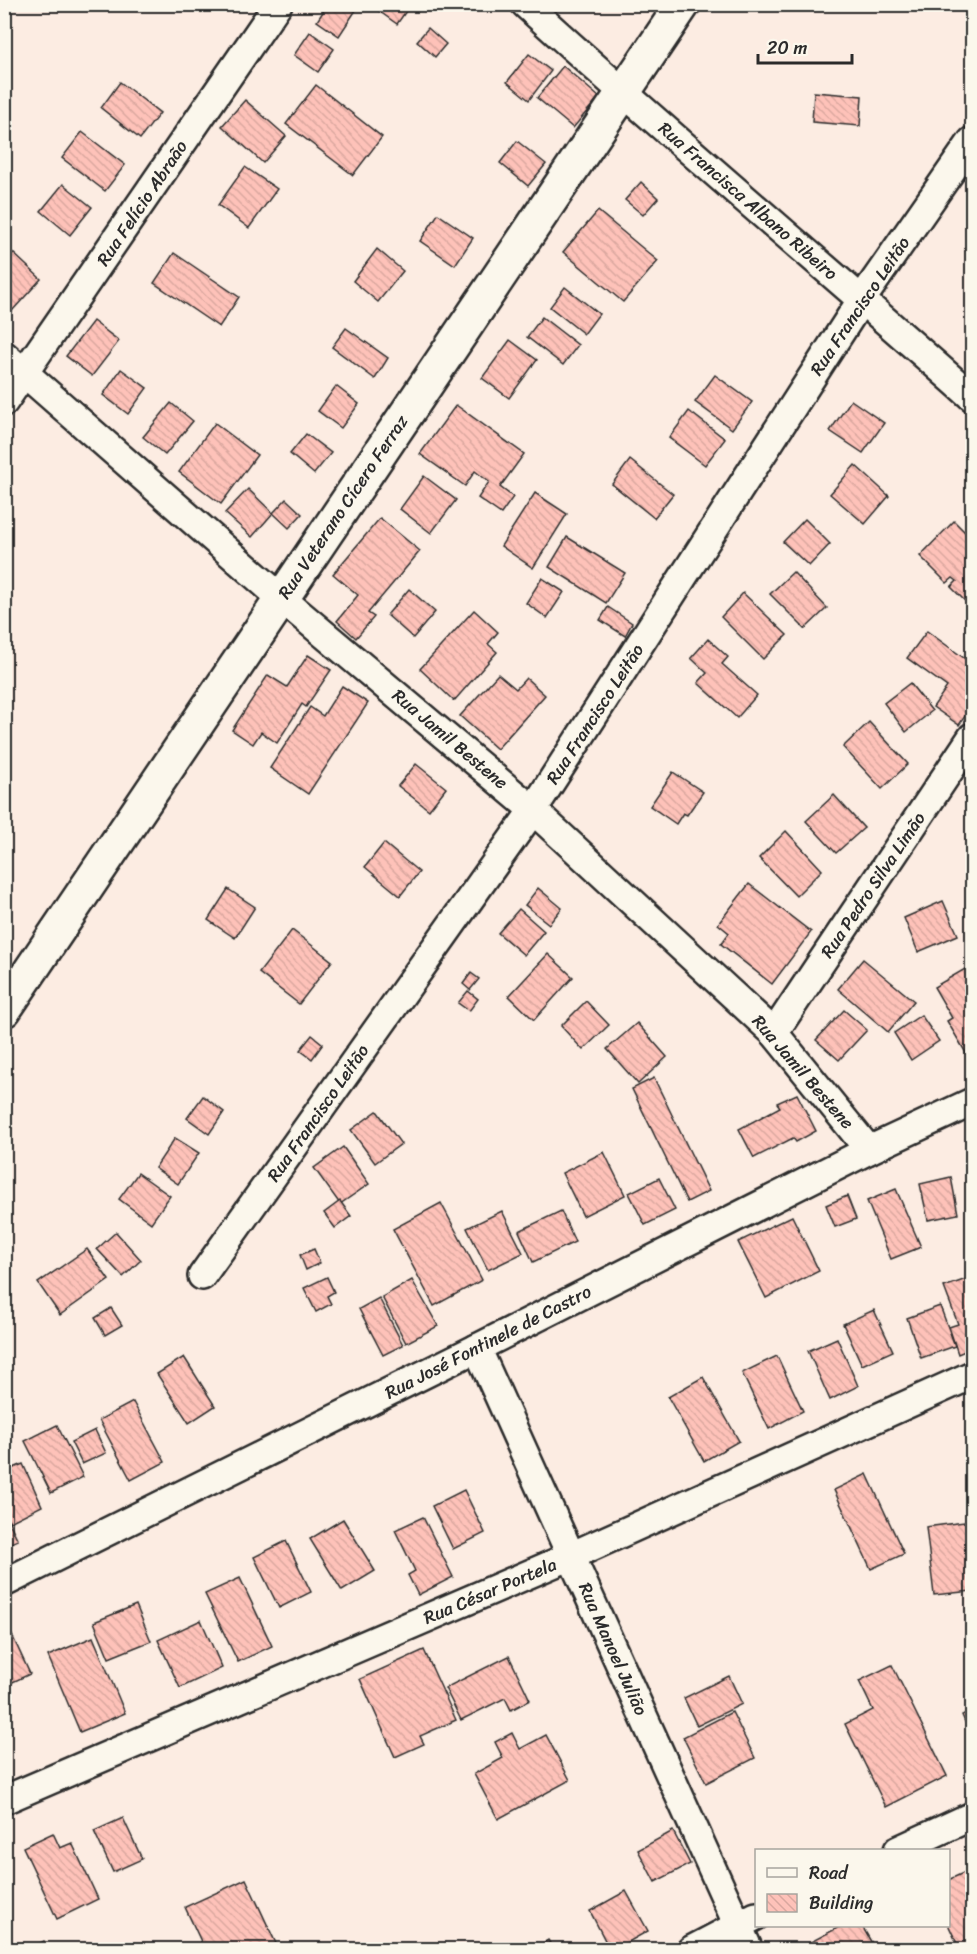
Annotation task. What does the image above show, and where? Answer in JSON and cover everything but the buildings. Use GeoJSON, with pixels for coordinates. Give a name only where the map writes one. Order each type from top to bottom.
{"type":"FeatureCollection","features":[{"type":"Feature","properties":{"kind":"street","name":"Rua Felício Abraão"},"geometry":{"type":"LineString","coordinates":[[4,402],[278,4]]}},
{"type":"Feature","properties":{"kind":"street","name":"Rua Francisca Albano Ribeiro"},"geometry":{"type":"LineString","coordinates":[[525,4],[622,94],[862,299],[972,397]]}},
{"type":"Feature","properties":{"kind":"street","name":"Rua Veterano Cícero Ferraz"},"geometry":{"type":"LineString","coordinates":[[4,1010],[683,4]]}},
{"type":"Feature","properties":{"kind":"street","name":"Rua Francisco Leitão"},"geometry":{"type":"LineString","coordinates":[[202,1276],[533,810],[862,299],[972,141]]}},
{"type":"Feature","properties":{"kind":"street","name":"Rua Jamil Bestene"},"geometry":{"type":"LineString","coordinates":[[4,355],[281,598],[533,810],[774,1034],[869,1150]]}},
{"type":"Feature","properties":{"kind":"street","name":"Rua Pedro Silva Limão"},"geometry":{"type":"LineString","coordinates":[[774,1034],[972,737]]}},
{"type":"Feature","properties":{"kind":"street","name":"Rua José Fontinele de Castro"},"geometry":{"type":"LineString","coordinates":[[4,1583],[869,1150],[972,1102]]}},
{"type":"Feature","properties":{"kind":"street","name":"Rua Manoel Julião"},"geometry":{"type":"LineString","coordinates":[[477,1348],[571,1556],[747,1920],[750,1950]]}},
{"type":"Feature","properties":{"kind":"street","name":"Rua César Portela"},"geometry":{"type":"LineString","coordinates":[[4,1800],[571,1556],[972,1375]]}},
{"type":"Feature","properties":{"kind":"street"},"geometry":{"type":"LineString","coordinates":[[902,1849],[972,1816]]}},
{"type":"Feature","properties":{"kind":"street"},"geometry":{"type":"LineString","coordinates":[[691,1950],[747,1920]]}}]}
